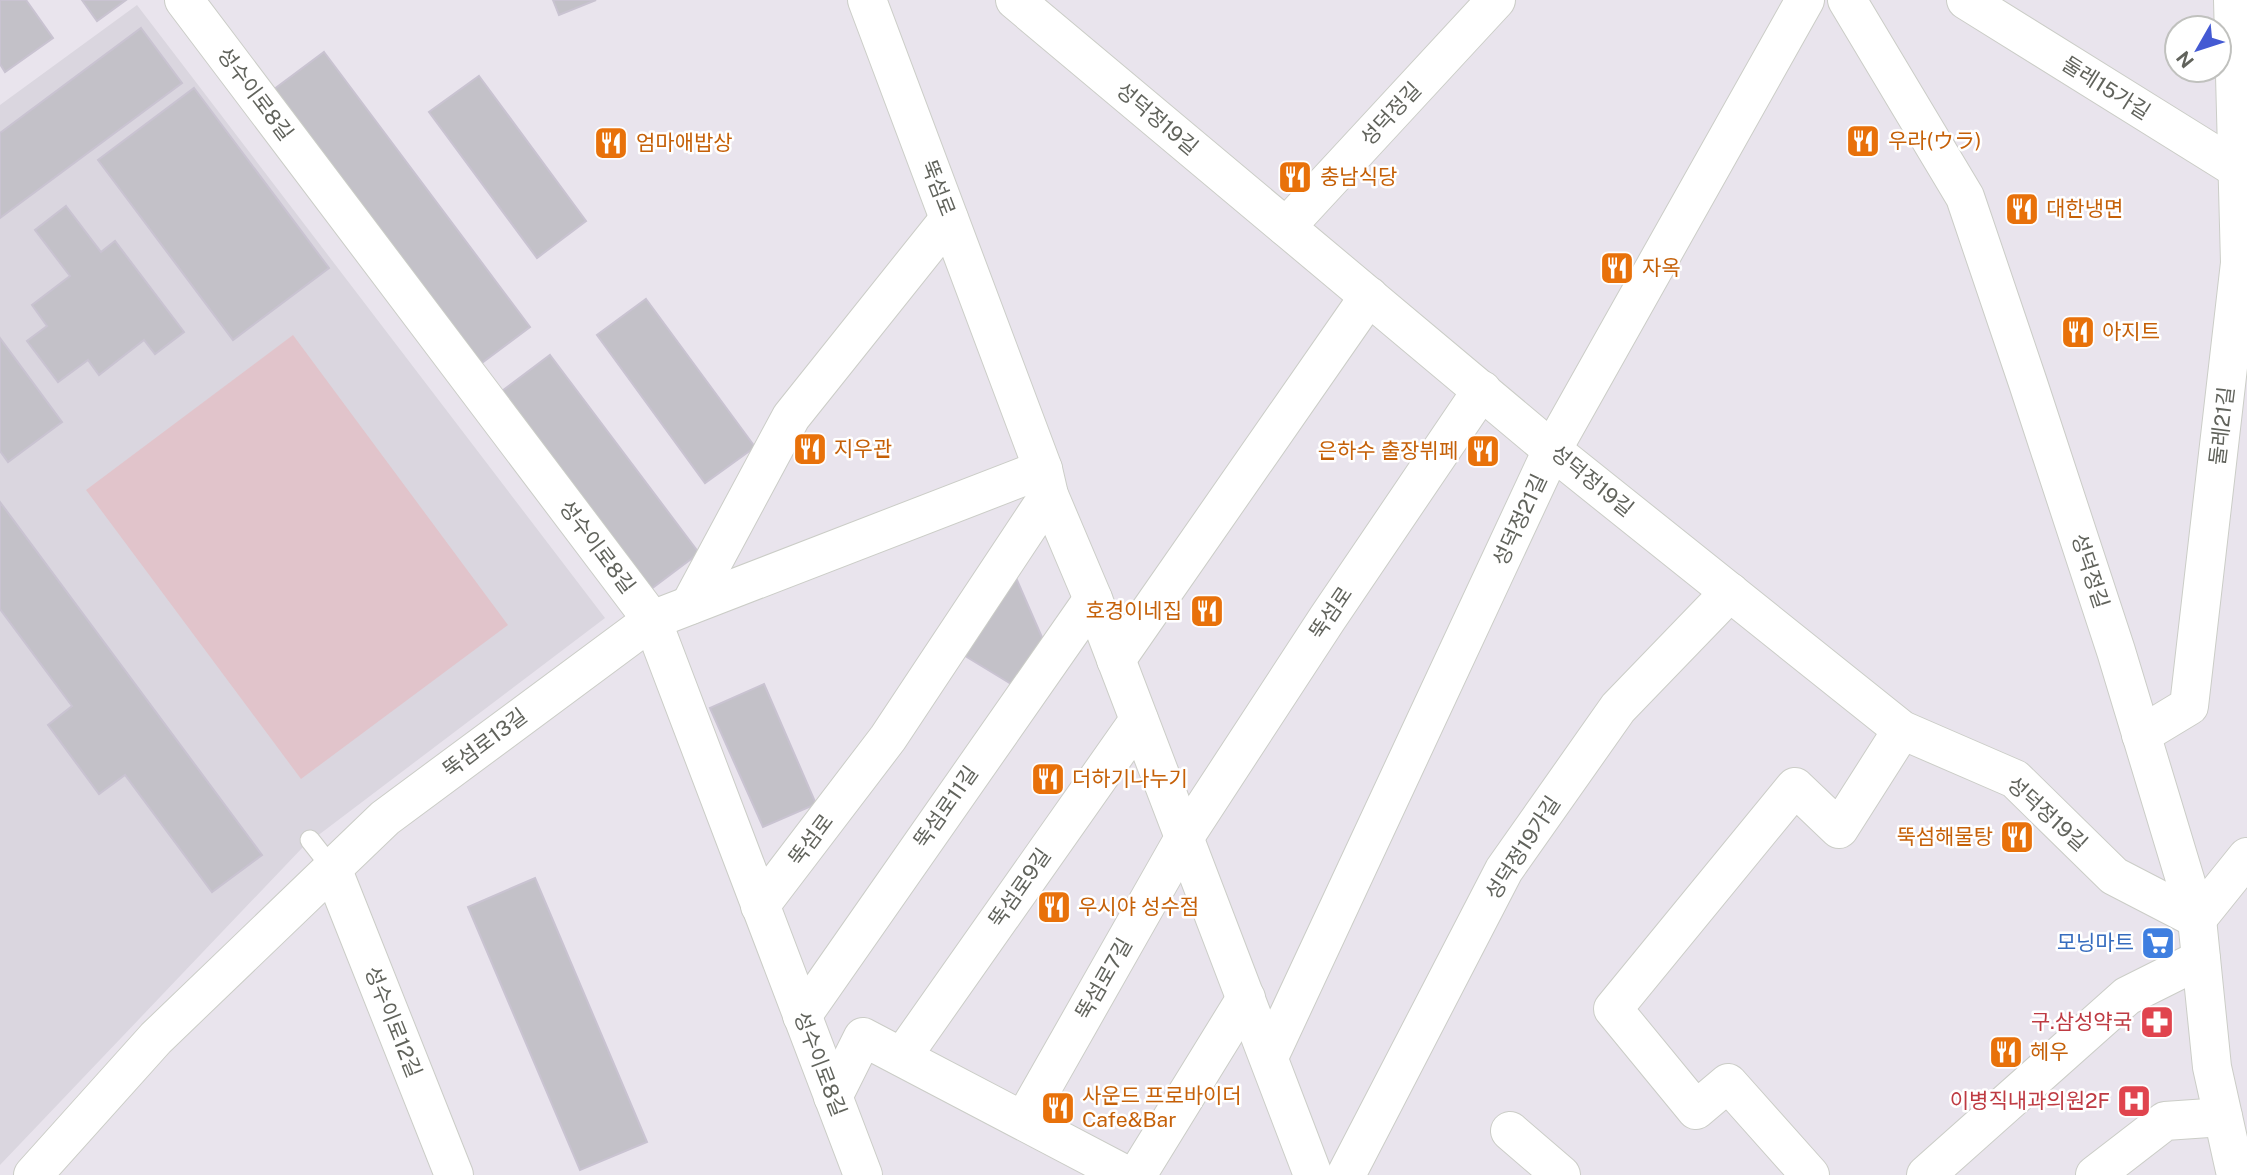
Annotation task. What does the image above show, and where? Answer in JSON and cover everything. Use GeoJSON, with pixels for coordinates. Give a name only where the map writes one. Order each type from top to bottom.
{"type":"FeatureCollection","features":[{"type":"Feature","properties":{"kind":"street","name":"성수이로8길"},"geometry":{"type":"LineString","coordinates":[[184,0],[652,620],[863,1175]]}},
{"type":"Feature","properties":{"kind":"street","name":"뚝섬로"},"geometry":{"type":"LineString","coordinates":[[867,0],[1046,482],[1314,1175]]}},
{"type":"Feature","properties":{"kind":"street","name":"성덕정19길"},"geometry":{"type":"LineString","coordinates":[[1015,0],[1552,450],[1902,730],[2015,779],[2114,876],[2197,919]]}},
{"type":"Feature","properties":{"kind":"street","name":"성덕정길"},"geometry":{"type":"LineString","coordinates":[[1286,227],[1496,0]]}},
{"type":"Feature","properties":{"kind":"street","name":"성덕정21길"},"geometry":{"type":"LineString","coordinates":[[1269,1058],[1552,450],[1805,0]]}},
{"type":"Feature","properties":{"kind":"street","name":"성덕정길"},"geometry":{"type":"LineString","coordinates":[[1847,0],[1965,197],[2141,735],[2197,919],[2212,1067],[2236,1175]]}},
{"type":"Feature","properties":{"kind":"street","name":"둘레15가길"},"geometry":{"type":"LineString","coordinates":[[1966,0],[2242,173]]}},
{"type":"Feature","properties":{"kind":"street","name":"둘레21길"},"geometry":{"type":"LineString","coordinates":[[2141,735],[2189,705],[2243,240],[2235,2]]}},
{"type":"Feature","properties":{"kind":"street"},"geometry":{"type":"LineString","coordinates":[[690,605],[791,417],[949,219]]}},
{"type":"Feature","properties":{"kind":"street"},"geometry":{"type":"LineString","coordinates":[[1116,660],[1370,296]]}},
{"type":"Feature","properties":{"kind":"street","name":"뚝섬로"},"geometry":{"type":"LineString","coordinates":[[1184,838],[1482,390]]}},
{"type":"Feature","properties":{"kind":"street","name":"뚝섬로13길"},"geometry":{"type":"LineString","coordinates":[[33,1175],[321,854],[386,818],[652,620],[1046,482]]}},
{"type":"Feature","properties":{"kind":"street","name":"뚝섬로"},"geometry":{"type":"LineString","coordinates":[[760,906],[888,738],[1046,482]]}},
{"type":"Feature","properties":{"kind":"street","name":"성덕정19가길"},"geometry":{"type":"LineString","coordinates":[[1346,1175],[1504,870],[1618,708],[1730,592]]}},
{"type":"Feature","properties":{"kind":"street","name":"뚝섬로11길"},"geometry":{"type":"LineString","coordinates":[[802,1016],[1093,599]]}},
{"type":"Feature","properties":{"kind":"street","name":"뚝섬로9길"},"geometry":{"type":"LineString","coordinates":[[902,1057],[1139,720]]}},
{"type":"Feature","properties":{"kind":"street"},"geometry":{"type":"LineString","coordinates":[[1810,1175],[1728,1083],[1696,1110],[1612,1009],[1795,787],[1839,829],[1902,730]]}},
{"type":"Feature","properties":{"kind":"street","name":"뚝섬로7길"},"geometry":{"type":"LineString","coordinates":[[1024,1120],[1184,838]]}},
{"type":"Feature","properties":{"kind":"street","name":"성수이로12길"},"geometry":{"type":"LineString","coordinates":[[321,854],[454,1175]]}},
{"type":"Feature","properties":{"kind":"street"},"geometry":{"type":"LineString","coordinates":[[2197,919],[2247,857]]}},
{"type":"Feature","properties":{"kind":"street"},"geometry":{"type":"LineString","coordinates":[[1926,1175],[2127,996],[2201,959]]}},
{"type":"Feature","properties":{"kind":"street"},"geometry":{"type":"LineString","coordinates":[[1137,1175],[1246,998]]}},
{"type":"Feature","properties":{"kind":"street"},"geometry":{"type":"LineString","coordinates":[[833,1097],[863,1037],[1126,1175]]}},
{"type":"Feature","properties":{"kind":"street"},"geometry":{"type":"LineString","coordinates":[[2095,1175],[2165,1121],[2223,1117]]}},
{"type":"Feature","properties":{"kind":"street"},"geometry":{"type":"LineString","coordinates":[[1510,1131],[1561,1175]]}},
{"type":"Feature","properties":{"kind":"shaded area"},"geometry":{"type":"Polygon","coordinates":[[[137,5],[605,618],[304,846],[0,1165],[0,105],[137,5]]]}},
{"type":"Feature","properties":{"kind":"shaded area"},"geometry":{"type":"Polygon","coordinates":[[[293,335],[508,625],[301,779],[86,490],[293,335]]]}},
{"type":"Feature","properties":{"kind":"building"},"geometry":{"type":"Polygon","coordinates":[[[0,0],[26,0],[53,38],[5,72],[0,64],[0,0]]]}},
{"type":"Feature","properties":{"kind":"building"},"geometry":{"type":"Polygon","coordinates":[[[82,0],[126,0],[97,21],[82,0]]]}},
{"type":"Feature","properties":{"kind":"building"},"geometry":{"type":"Polygon","coordinates":[[[553,0],[596,0],[559,15],[553,0]]]}},
{"type":"Feature","properties":{"kind":"building"},"geometry":{"type":"Polygon","coordinates":[[[141,28],[182,83],[0,218],[0,133],[141,28]]]}},
{"type":"Feature","properties":{"kind":"building"},"geometry":{"type":"Polygon","coordinates":[[[324,52],[530,327],[479,365],[273,90],[324,52]]]}},
{"type":"Feature","properties":{"kind":"building"},"geometry":{"type":"Polygon","coordinates":[[[479,76],[586,221],[537,258],[429,112],[479,76]]]}},
{"type":"Feature","properties":{"kind":"building"},"geometry":{"type":"Polygon","coordinates":[[[194,88],[329,268],[233,340],[98,160],[194,88]]]}},
{"type":"Feature","properties":{"kind":"building"},"geometry":{"type":"Polygon","coordinates":[[[66,206],[101,252],[115,241],[184,332],[155,354],[144,340],[99,375],[88,360],[58,382],[27,341],[47,326],[32,305],[70,276],[35,230],[66,206]]]}},
{"type":"Feature","properties":{"kind":"building"},"geometry":{"type":"Polygon","coordinates":[[[646,299],[755,447],[705,483],[597,335],[646,299]]]}},
{"type":"Feature","properties":{"kind":"building"},"geometry":{"type":"Polygon","coordinates":[[[0,338],[62,422],[8,462],[0,451],[0,338]]]}},
{"type":"Feature","properties":{"kind":"building"},"geometry":{"type":"Polygon","coordinates":[[[550,355],[699,553],[647,592],[498,394],[550,355]]]}},
{"type":"Feature","properties":{"kind":"building"},"geometry":{"type":"Polygon","coordinates":[[[0,502],[262,855],[212,892],[125,775],[99,794],[48,725],[72,706],[0,609],[0,502]]]}},
{"type":"Feature","properties":{"kind":"building"},"geometry":{"type":"Polygon","coordinates":[[[1013,571],[1044,642],[1016,687],[957,651],[1013,571]]]}},
{"type":"Feature","properties":{"kind":"building"},"geometry":{"type":"Polygon","coordinates":[[[764,684],[816,804],[763,827],[710,708],[764,684]]]}},
{"type":"Feature","properties":{"kind":"building"},"geometry":{"type":"Polygon","coordinates":[[[535,878],[647,1142],[580,1170],[468,907],[535,878]]]}},
{"type":"Feature","properties":{"kind":"place","name":"우라(ウラ)"},"geometry":{"type":"Point","coordinates":[1863,141]}},
{"type":"Feature","properties":{"kind":"place","name":"엄마애밥상"},"geometry":{"type":"Point","coordinates":[611,143]}},
{"type":"Feature","properties":{"kind":"place","name":"충남식당"},"geometry":{"type":"Point","coordinates":[1295,177]}},
{"type":"Feature","properties":{"kind":"place","name":"대한냉면"},"geometry":{"type":"Point","coordinates":[2022,209]}},
{"type":"Feature","properties":{"kind":"place","name":"자옥"},"geometry":{"type":"Point","coordinates":[1617,268]}},
{"type":"Feature","properties":{"kind":"place","name":"아지트"},"geometry":{"type":"Point","coordinates":[2078,332]}},
{"type":"Feature","properties":{"kind":"place","name":"지우관"},"geometry":{"type":"Point","coordinates":[810,449]}},
{"type":"Feature","properties":{"kind":"place","name":"은하수 출장뷔페"},"geometry":{"type":"Point","coordinates":[1483,451]}},
{"type":"Feature","properties":{"kind":"place","name":"호경이네집"},"geometry":{"type":"Point","coordinates":[1207,611]}},
{"type":"Feature","properties":{"kind":"place","name":"더하기나누기"},"geometry":{"type":"Point","coordinates":[1048,779]}},
{"type":"Feature","properties":{"kind":"place","name":"뚝섬해물탕"},"geometry":{"type":"Point","coordinates":[2017,837]}},
{"type":"Feature","properties":{"kind":"place","name":"우시야 성수점"},"geometry":{"type":"Point","coordinates":[1054,907]}},
{"type":"Feature","properties":{"kind":"place","name":"모닝마트"},"geometry":{"type":"Point","coordinates":[2158,943]}},
{"type":"Feature","properties":{"kind":"place","name":"구.삼성약국"},"geometry":{"type":"Point","coordinates":[2157,1022]}},
{"type":"Feature","properties":{"kind":"place","name":"헤우"},"geometry":{"type":"Point","coordinates":[2006,1052]}},
{"type":"Feature","properties":{"kind":"place","name":"이병직내과의원2F"},"geometry":{"type":"Point","coordinates":[2134,1101]}},
{"type":"Feature","properties":{"kind":"place","name":"사운드 프로바이더 Cafe&Bar"},"geometry":{"type":"Point","coordinates":[1058,1108]}}]}
